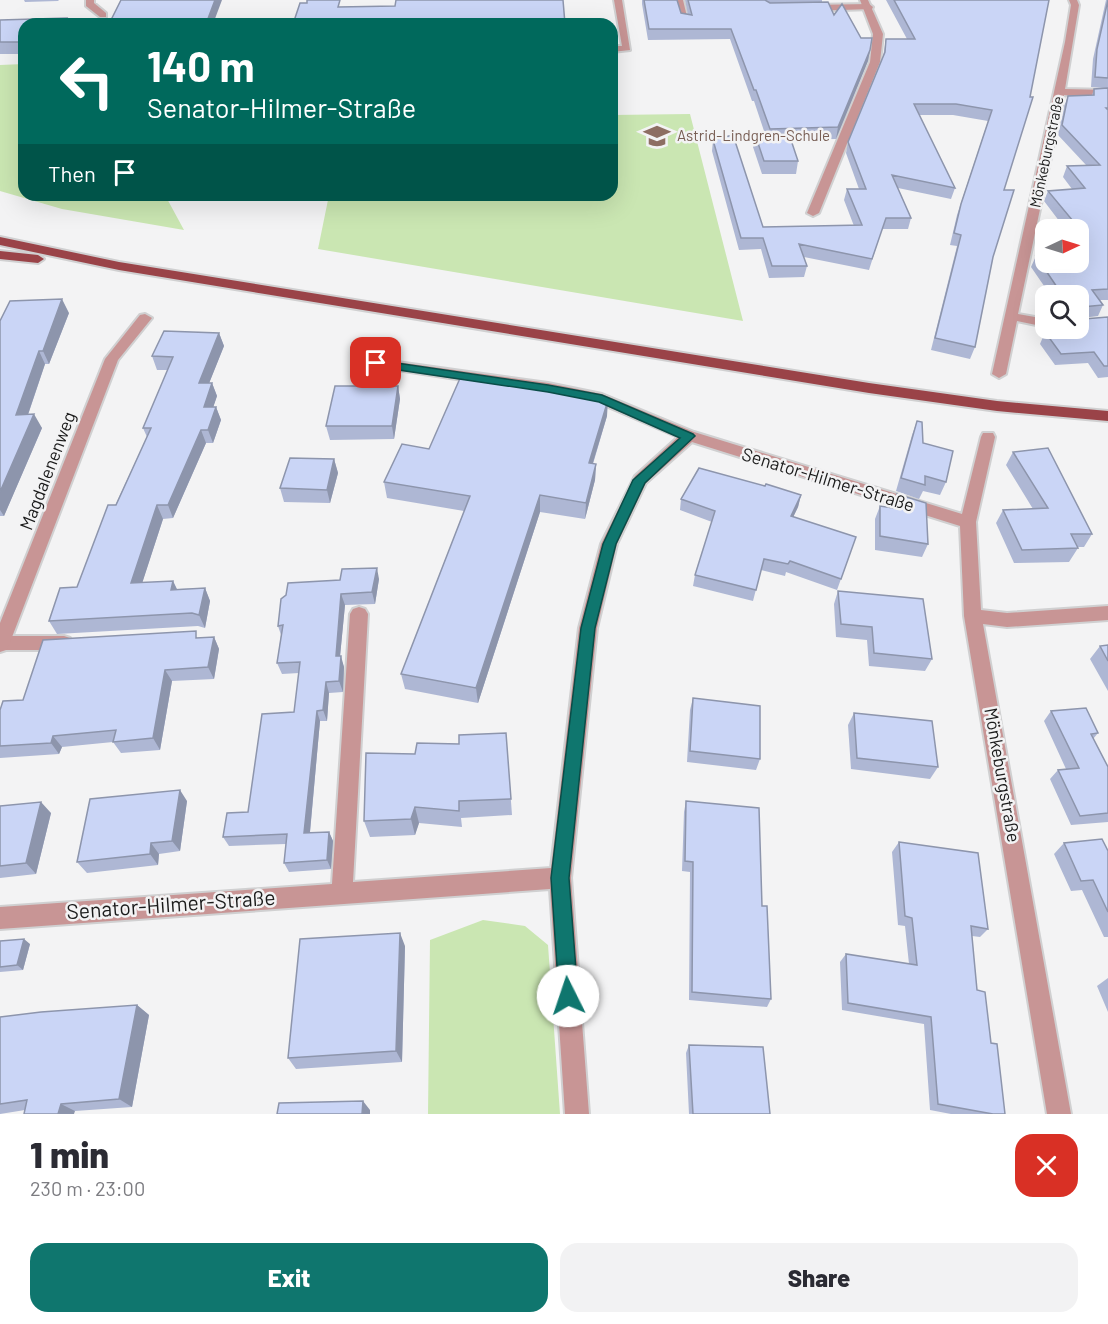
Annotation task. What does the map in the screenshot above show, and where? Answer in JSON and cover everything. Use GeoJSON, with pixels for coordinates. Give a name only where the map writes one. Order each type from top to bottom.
{"type":"FeatureCollection","features":[{"type":"Feature","properties":{"kind":"main road"},"geometry":{"type":"LineString","coordinates":[[0,241],[119,266],[870,388],[996,406],[1108,417]]}},
{"type":"Feature","properties":{"kind":"main road"},"geometry":{"type":"LineString","coordinates":[[0,255],[119,266]]}},
{"type":"Feature","properties":{"kind":"street"},"geometry":{"type":"LineString","coordinates":[[90,0],[89,4],[103,15]]}},
{"type":"Feature","properties":{"kind":"street"},"geometry":{"type":"LineString","coordinates":[[618,0],[627,48],[618,49]]}},
{"type":"Feature","properties":{"kind":"street"},"geometry":{"type":"LineString","coordinates":[[679,0],[686,23]]}},
{"type":"Feature","properties":{"kind":"street","name":"Mönkeburgstraße"},"geometry":{"type":"LineString","coordinates":[[999,374],[1070,42],[1075,4],[1073,0]]}},
{"type":"Feature","properties":{"kind":"street"},"geometry":{"type":"LineString","coordinates":[[802,8],[866,4],[878,34],[875,62],[813,213]]}},
{"type":"Feature","properties":{"kind":"street"},"geometry":{"type":"LineString","coordinates":[[1059,91],[1080,94],[1108,93]]}},
{"type":"Feature","properties":{"kind":"street"},"geometry":{"type":"LineString","coordinates":[[1011,316],[1035,321]]}},
{"type":"Feature","properties":{"kind":"street","name":"Magdalenenweg"},"geometry":{"type":"LineString","coordinates":[[1,644],[112,359],[146,318]]}},
{"type":"Feature","properties":{"kind":"street","name":"Senator-Hilmer-Straße"},"geometry":{"type":"LineString","coordinates":[[376,363],[548,388],[602,399],[688,436],[968,522]]}},
{"type":"Feature","properties":{"kind":"street"},"geometry":{"type":"LineString","coordinates":[[577,1114],[560,878],[588,628],[609,544],[639,480],[688,436]]}},
{"type":"Feature","properties":{"kind":"street","name":"Mönkeburgstraße"},"geometry":{"type":"LineString","coordinates":[[988,437],[968,522],[973,616],[1059,1114]]}},
{"type":"Feature","properties":{"kind":"street"},"geometry":{"type":"LineString","coordinates":[[973,616],[1007,620],[1108,613]]}},
{"type":"Feature","properties":{"kind":"street"},"geometry":{"type":"LineString","coordinates":[[342,892],[359,614]]}},
{"type":"Feature","properties":{"kind":"street"},"geometry":{"type":"LineString","coordinates":[[1,644],[85,642]]}},
{"type":"Feature","properties":{"kind":"street","name":"Senator-Hilmer-Straße"},"geometry":{"type":"LineString","coordinates":[[0,918],[560,878]]}},
{"type":"Feature","properties":{"kind":"green space"},"geometry":{"type":"Polygon","coordinates":[[[18,64],[18,196],[0,191],[0,65],[18,64]]]}},
{"type":"Feature","properties":{"kind":"green space","name":"Astrid-Lindgren-Schule"},"geometry":{"type":"Polygon","coordinates":[[[690,114],[743,321],[318,249],[328,201],[618,201],[618,115],[690,114]]]}},
{"type":"Feature","properties":{"kind":"green space"},"geometry":{"type":"Polygon","coordinates":[[[34,201],[168,201],[184,230],[62,209],[34,201]]]}},
{"type":"Feature","properties":{"kind":"green space"},"geometry":{"type":"Polygon","coordinates":[[[483,920],[525,926],[548,945],[560,1114],[428,1114],[430,940],[483,920]]]}},
{"type":"Feature","properties":{"kind":"building"},"geometry":{"type":"Polygon","coordinates":[[[121,0],[215,0],[208,18],[112,18],[121,0]]]}},
{"type":"Feature","properties":{"kind":"building"},"geometry":{"type":"Polygon","coordinates":[[[307,0],[340,0],[338,7],[395,6],[396,0],[563,0],[564,18],[295,18],[300,3],[307,3],[307,0]]]}},
{"type":"Feature","properties":{"kind":"building"},"geometry":{"type":"Polygon","coordinates":[[[644,0],[677,0],[681,13],[692,15],[688,0],[765,0],[770,3],[828,2],[834,15],[842,4],[861,38],[872,38],[870,50],[838,127],[770,129],[731,29],[649,29],[644,0]]]}},
{"type":"Feature","properties":{"kind":"building"},"geometry":{"type":"Polygon","coordinates":[[[894,0],[1049,0],[1030,97],[1033,97],[1004,190],[1014,190],[993,257],[975,347],[935,338],[961,235],[954,233],[961,204],[992,110],[956,104],[914,104],[955,188],[892,175],[911,218],[886,218],[872,259],[799,244],[807,266],[772,266],[763,238],[741,238],[713,140],[733,135],[763,227],[862,225],[847,189],[866,189],[848,142],[885,52],[886,39],[915,39],[894,0]]]}},
{"type":"Feature","properties":{"kind":"building"},"geometry":{"type":"Polygon","coordinates":[[[1108,0],[1108,78],[1095,77],[1097,49],[1108,0]]]}},
{"type":"Feature","properties":{"kind":"building"},"geometry":{"type":"Polygon","coordinates":[[[18,19],[18,42],[0,42],[0,20],[18,19]]]}},
{"type":"Feature","properties":{"kind":"building"},"geometry":{"type":"Polygon","coordinates":[[[1108,88],[1108,108],[1106,108],[1108,110],[1108,289],[1092,290],[1103,305],[1089,306],[1089,285],[1056,285],[1047,273],[1089,273],[1089,219],[1071,219],[1048,191],[1085,188],[1067,166],[1100,165],[1062,125],[1068,96],[1094,95],[1094,89],[1108,88]]]}},
{"type":"Feature","properties":{"kind":"building"},"geometry":{"type":"Polygon","coordinates":[[[755,134],[789,134],[798,161],[764,161],[755,134]]]}},
{"type":"Feature","properties":{"kind":"building"},"geometry":{"type":"Polygon","coordinates":[[[62,299],[43,351],[39,351],[16,415],[34,414],[0,492],[0,321],[10,301],[62,299]]]}},
{"type":"Feature","properties":{"kind":"building"},"geometry":{"type":"Polygon","coordinates":[[[1108,317],[1108,366],[1104,366],[1094,352],[1061,354],[1050,339],[1089,339],[1089,319],[1108,317]]]}},
{"type":"Feature","properties":{"kind":"building"},"geometry":{"type":"Polygon","coordinates":[[[164,331],[219,333],[199,383],[212,383],[204,407],[216,407],[208,430],[201,430],[168,505],[157,505],[131,583],[173,581],[171,590],[205,588],[199,615],[192,613],[49,621],[60,588],[77,587],[108,505],[116,505],[151,428],[143,428],[173,357],[152,356],[164,331]]]}},
{"type":"Feature","properties":{"kind":"building"},"geometry":{"type":"Polygon","coordinates":[[[461,376],[608,400],[589,463],[596,464],[586,503],[540,495],[476,688],[401,674],[470,496],[384,482],[402,444],[429,449],[461,376]]]}},
{"type":"Feature","properties":{"kind":"building"},"geometry":{"type":"Polygon","coordinates":[[[335,386],[398,386],[392,426],[326,426],[335,386]]]}},
{"type":"Feature","properties":{"kind":"building"},"geometry":{"type":"Polygon","coordinates":[[[917,421],[922,422],[923,443],[953,451],[946,482],[925,476],[925,485],[901,478],[917,421]]]}},
{"type":"Feature","properties":{"kind":"building"},"geometry":{"type":"Polygon","coordinates":[[[1048,448],[1092,534],[1071,534],[1078,548],[1022,550],[1003,510],[1048,508],[1013,452],[1048,448]]]}},
{"type":"Feature","properties":{"kind":"building"},"geometry":{"type":"Polygon","coordinates":[[[290,458],[334,459],[327,490],[280,488],[290,458]]]}},
{"type":"Feature","properties":{"kind":"building"},"geometry":{"type":"Polygon","coordinates":[[[699,468],[801,495],[791,516],[856,537],[841,579],[790,561],[788,564],[764,559],[756,590],[695,575],[715,511],[681,499],[699,468]]]}},
{"type":"Feature","properties":{"kind":"building"},"geometry":{"type":"Polygon","coordinates":[[[897,494],[926,503],[928,544],[880,536],[880,506],[893,508],[897,494]]]}},
{"type":"Feature","properties":{"kind":"building"},"geometry":{"type":"Polygon","coordinates":[[[377,568],[372,592],[341,594],[336,656],[341,656],[339,681],[326,682],[323,710],[317,711],[304,833],[329,832],[327,860],[284,863],[287,834],[223,837],[227,813],[248,812],[262,714],[294,712],[300,662],[277,663],[283,625],[278,626],[281,599],[286,595],[288,583],[340,580],[342,569],[377,568]]]}},
{"type":"Feature","properties":{"kind":"building"},"geometry":{"type":"Polygon","coordinates":[[[838,591],[923,599],[932,659],[874,653],[872,627],[841,624],[838,591]]]}},
{"type":"Feature","properties":{"kind":"building"},"geometry":{"type":"Polygon","coordinates":[[[196,631],[196,638],[214,637],[208,667],[165,670],[153,738],[113,742],[116,730],[53,736],[51,743],[0,746],[0,710],[3,701],[23,700],[43,640],[196,631]]]}},
{"type":"Feature","properties":{"kind":"building"},"geometry":{"type":"Polygon","coordinates":[[[1108,645],[1108,661],[1100,646],[1108,645]]]}},
{"type":"Feature","properties":{"kind":"building"},"geometry":{"type":"Polygon","coordinates":[[[693,698],[760,706],[760,759],[690,751],[693,698]]]}},
{"type":"Feature","properties":{"kind":"building"},"geometry":{"type":"Polygon","coordinates":[[[1086,708],[1098,733],[1091,734],[1108,767],[1108,813],[1080,816],[1058,770],[1079,768],[1051,711],[1086,708]]]}},
{"type":"Feature","properties":{"kind":"building"},"geometry":{"type":"Polygon","coordinates":[[[854,713],[932,721],[938,767],[857,758],[854,713]]]}},
{"type":"Feature","properties":{"kind":"building"},"geometry":{"type":"Polygon","coordinates":[[[506,733],[511,799],[459,801],[459,811],[415,807],[411,819],[364,821],[366,753],[415,754],[417,743],[459,744],[459,735],[506,733]]]}},
{"type":"Feature","properties":{"kind":"building"},"geometry":{"type":"Polygon","coordinates":[[[180,790],[172,841],[151,843],[150,854],[77,862],[90,799],[180,790]]]}},
{"type":"Feature","properties":{"kind":"building"},"geometry":{"type":"Polygon","coordinates":[[[686,801],[759,808],[762,906],[767,906],[771,999],[692,992],[693,862],[685,861],[686,801]]]}},
{"type":"Feature","properties":{"kind":"building"},"geometry":{"type":"Polygon","coordinates":[[[41,802],[26,863],[0,866],[0,806],[41,802]]]}},
{"type":"Feature","properties":{"kind":"building"},"geometry":{"type":"Polygon","coordinates":[[[1102,839],[1108,851],[1108,912],[1093,880],[1081,881],[1064,843],[1102,839]]]}},
{"type":"Feature","properties":{"kind":"building"},"geometry":{"type":"Polygon","coordinates":[[[899,842],[978,853],[988,929],[971,926],[977,990],[985,992],[991,1043],[997,1044],[1005,1114],[938,1104],[931,1017],[848,1003],[846,954],[917,965],[912,918],[905,916],[899,842]]]}},
{"type":"Feature","properties":{"kind":"building"},"geometry":{"type":"Polygon","coordinates":[[[400,933],[396,1051],[288,1058],[300,939],[400,933]]]}},
{"type":"Feature","properties":{"kind":"building"},"geometry":{"type":"Polygon","coordinates":[[[24,939],[17,965],[0,967],[0,941],[24,939]]]}},
{"type":"Feature","properties":{"kind":"building"},"geometry":{"type":"Polygon","coordinates":[[[137,1005],[119,1099],[61,1104],[58,1114],[24,1114],[27,1100],[0,1104],[0,1017],[137,1005]]]}},
{"type":"Feature","properties":{"kind":"building"},"geometry":{"type":"Polygon","coordinates":[[[689,1045],[763,1047],[770,1114],[693,1114],[689,1045]]]}},
{"type":"Feature","properties":{"kind":"building"},"geometry":{"type":"Polygon","coordinates":[[[363,1101],[362,1114],[277,1114],[279,1103],[363,1101]]]}},
{"type":"Feature","properties":{"kind":"place","name":"Astrid-Lindgren-Schule"},"geometry":{"type":"Point","coordinates":[657,136]}},
{"type":"Feature","properties":{"kind":"route"},"geometry":{"type":"LineString","coordinates":[[376,363],[548,388],[602,399],[688,436],[639,480],[609,544],[588,628],[560,878],[568,996]]}}]}
